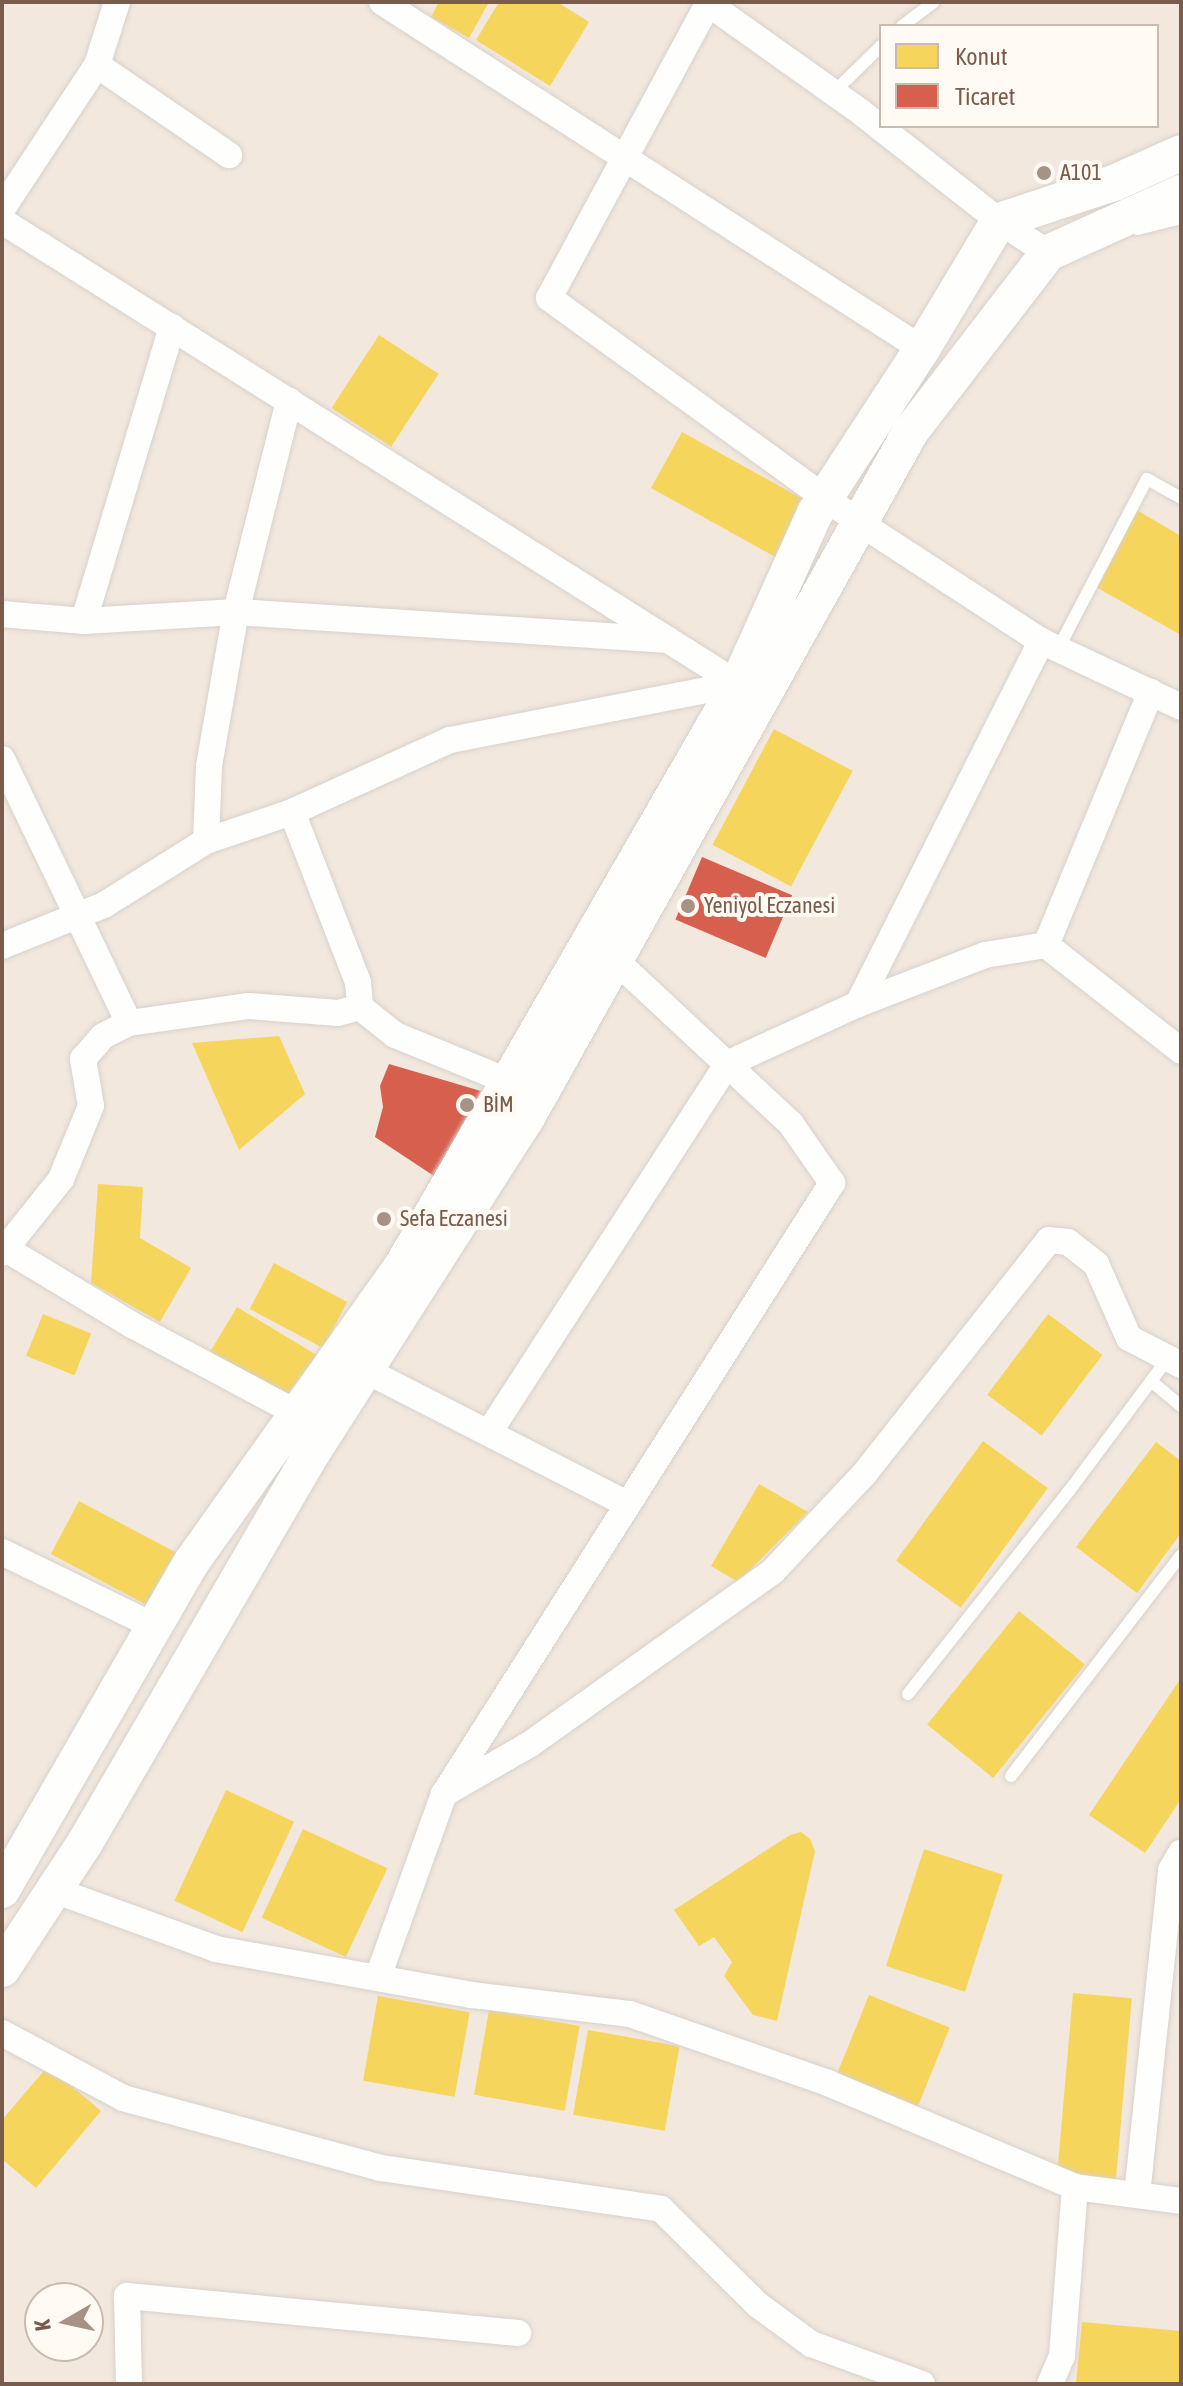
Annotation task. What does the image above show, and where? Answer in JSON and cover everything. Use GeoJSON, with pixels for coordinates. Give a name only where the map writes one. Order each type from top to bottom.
{"type":"FeatureCollection","features":[{"type":"Feature","properties":{"kind":"street"},"geometry":{"type":"LineString","coordinates":[[2,209],[97,65],[117,2]]}},
{"type":"Feature","properties":{"kind":"street"},"geometry":{"type":"LineString","coordinates":[[382,2],[922,349]]}},
{"type":"Feature","properties":{"kind":"street"},"geometry":{"type":"LineString","coordinates":[[879,127],[708,2],[549,298],[860,523],[1050,645],[1181,707]]}},
{"type":"Feature","properties":{"kind":"street"},"geometry":{"type":"LineString","coordinates":[[97,65],[229,155]]}},
{"type":"Feature","properties":{"kind":"street"},"geometry":{"type":"LineString","coordinates":[[880,128],[999,221],[1048,253]]}},
{"type":"Feature","properties":{"kind":"street"},"geometry":{"type":"LineString","coordinates":[[2,1969],[54,1890],[307,1461],[526,1119],[603,949],[738,684],[825,497],[922,349],[999,221],[1114,183],[1181,153]]}},
{"type":"Feature","properties":{"kind":"street"},"geometry":{"type":"LineString","coordinates":[[3,1887],[191,1563],[401,1268],[508,1081],[603,949],[860,523],[911,431],[1048,253],[1181,193]]}},
{"type":"Feature","properties":{"kind":"street"},"geometry":{"type":"LineString","coordinates":[[2,221],[738,684]]}},
{"type":"Feature","properties":{"kind":"street"},"geometry":{"type":"LineString","coordinates":[[84,621],[172,327]]}},
{"type":"Feature","properties":{"kind":"street"},"geometry":{"type":"LineString","coordinates":[[206,841],[209,766],[236,612],[289,401]]}},
{"type":"Feature","properties":{"kind":"street"},"geometry":{"type":"LineString","coordinates":[[2,614],[84,621],[236,612],[668,640]]}},
{"type":"Feature","properties":{"kind":"street"},"geometry":{"type":"LineString","coordinates":[[858,1004],[1050,645]]}},
{"type":"Feature","properties":{"kind":"street"},"geometry":{"type":"LineString","coordinates":[[2,946],[104,905],[206,841],[292,812],[450,740],[738,684]]}},
{"type":"Feature","properties":{"kind":"street"},"geometry":{"type":"LineString","coordinates":[[1046,945],[1151,692]]}},
{"type":"Feature","properties":{"kind":"street"},"geometry":{"type":"LineString","coordinates":[[2,759],[129,1023]]}},
{"type":"Feature","properties":{"kind":"street"},"geometry":{"type":"LineString","coordinates":[[292,812],[358,982],[360,1007],[395,1035],[508,1081]]}},
{"type":"Feature","properties":{"kind":"street"},"geometry":{"type":"LineString","coordinates":[[490,1431],[727,1064],[858,1004],[985,955],[1046,945],[1181,1051]]}},
{"type":"Feature","properties":{"kind":"street"},"geometry":{"type":"LineString","coordinates":[[378,1977],[444,1794],[832,1183],[791,1124],[603,949]]}},
{"type":"Feature","properties":{"kind":"street"},"geometry":{"type":"LineString","coordinates":[[297,1413],[132,1325],[4,1251],[61,1179],[91,1106],[83,1059],[103,1036],[129,1023],[249,1006],[338,1013],[360,1007]]}},
{"type":"Feature","properties":{"kind":"street"},"geometry":{"type":"LineString","coordinates":[[444,1794],[530,1744],[773,1571],[865,1473],[1049,1240],[1068,1242],[1096,1264],[1129,1338],[1174,1362]]}},
{"type":"Feature","properties":{"kind":"street"},"geometry":{"type":"LineString","coordinates":[[367,1371],[490,1431],[627,1504]]}},
{"type":"Feature","properties":{"kind":"street"},"geometry":{"type":"LineString","coordinates":[[2,1552],[154,1626]]}},
{"type":"Feature","properties":{"kind":"street"},"geometry":{"type":"LineString","coordinates":[[1137,2195],[1169,2006],[1171,1870],[1181,1853]]}},
{"type":"Feature","properties":{"kind":"street"},"geometry":{"type":"LineString","coordinates":[[54,1890],[216,1949],[472,1995],[630,2014],[828,2083],[1075,2187],[1181,2201]]}},
{"type":"Feature","properties":{"kind":"street"},"geometry":{"type":"LineString","coordinates":[[2,2033],[123,2098],[381,2168],[661,2209],[758,2305],[811,2344],[922,2384]]}},
{"type":"Feature","properties":{"kind":"street"},"geometry":{"type":"LineString","coordinates":[[1050,2384],[1062,2356],[1075,2187]]}},
{"type":"Feature","properties":{"kind":"street"},"geometry":{"type":"LineString","coordinates":[[129,2384],[127,2296],[518,2333]]}},
{"type":"Feature","properties":{"kind":"lane"},"geometry":{"type":"LineString","coordinates":[[905,24],[934,2]]}},
{"type":"Feature","properties":{"kind":"lane"},"geometry":{"type":"LineString","coordinates":[[834,92],[879,48]]}},
{"type":"Feature","properties":{"kind":"lane"},"geometry":{"type":"LineString","coordinates":[[1048,253],[1062,255],[1122,233],[1181,218]]}},
{"type":"Feature","properties":{"kind":"lane"},"geometry":{"type":"LineString","coordinates":[[1050,645],[1147,479],[1181,498]]}},
{"type":"Feature","properties":{"kind":"lane"},"geometry":{"type":"LineString","coordinates":[[908,1694],[1069,1491],[1151,1381],[1174,1362]]}},
{"type":"Feature","properties":{"kind":"lane"},"geometry":{"type":"LineString","coordinates":[[1151,1381],[1181,1406]]}},
{"type":"Feature","properties":{"kind":"lane"},"geometry":{"type":"LineString","coordinates":[[1011,1776],[1181,1555]]}},
{"type":"Feature","properties":{"kind":"shaded area"},"geometry":{"type":"Polygon","coordinates":[[[2,2],[1181,2],[1181,2384],[2,2384],[2,2]]]}},
{"type":"Feature","properties":{"kind":"building: Konut"},"geometry":{"type":"Polygon","coordinates":[[[439,2],[489,2],[469,38],[431,17],[439,2]]]}},
{"type":"Feature","properties":{"kind":"building: Konut"},"geometry":{"type":"Polygon","coordinates":[[[499,2],[557,2],[589,22],[550,86],[476,40],[499,2]]]}},
{"type":"Feature","properties":{"kind":"building: Konut"},"geometry":{"type":"Polygon","coordinates":[[[379,335],[439,374],[391,447],[332,408],[379,335]]]}},
{"type":"Feature","properties":{"kind":"building: Konut"},"geometry":{"type":"Polygon","coordinates":[[[682,432],[810,503],[779,559],[651,488],[682,432]]]}},
{"type":"Feature","properties":{"kind":"building: Konut"},"geometry":{"type":"Polygon","coordinates":[[[1135,509],[1181,536],[1181,635],[1094,586],[1135,509]]]}},
{"type":"Feature","properties":{"kind":"building: Konut"},"geometry":{"type":"Polygon","coordinates":[[[774,729],[853,771],[791,886],[712,845],[774,729]]]}},
{"type":"Feature","properties":{"kind":"building: Konut"},"geometry":{"type":"Polygon","coordinates":[[[279,1036],[305,1094],[239,1150],[192,1043],[279,1036]]]}},
{"type":"Feature","properties":{"kind":"building: Konut"},"geometry":{"type":"Polygon","coordinates":[[[98,1184],[143,1187],[140,1238],[191,1268],[160,1322],[91,1283],[98,1184]]]}},
{"type":"Feature","properties":{"kind":"building: Konut"},"geometry":{"type":"Polygon","coordinates":[[[274,1263],[347,1302],[323,1348],[250,1309],[274,1263]]]}},
{"type":"Feature","properties":{"kind":"building: Konut"},"geometry":{"type":"Polygon","coordinates":[[[237,1307],[319,1356],[291,1403],[209,1353],[237,1307]]]}},
{"type":"Feature","properties":{"kind":"building: Konut"},"geometry":{"type":"Polygon","coordinates":[[[43,1314],[91,1333],[74,1375],[26,1356],[43,1314]]]}},
{"type":"Feature","properties":{"kind":"building: Konut"},"geometry":{"type":"Polygon","coordinates":[[[1048,1314],[1102,1355],[1042,1436],[987,1395],[1048,1314]]]}},
{"type":"Feature","properties":{"kind":"building: Konut"},"geometry":{"type":"Polygon","coordinates":[[[983,1441],[1048,1488],[961,1608],[896,1561],[983,1441]]]}},
{"type":"Feature","properties":{"kind":"building: Konut"},"geometry":{"type":"Polygon","coordinates":[[[1156,1442],[1181,1461],[1181,1533],[1137,1593],[1076,1547],[1156,1442]]]}},
{"type":"Feature","properties":{"kind":"building: Konut"},"geometry":{"type":"Polygon","coordinates":[[[759,1484],[808,1512],[738,1582],[711,1566],[759,1484]]]}},
{"type":"Feature","properties":{"kind":"building: Konut"},"geometry":{"type":"Polygon","coordinates":[[[79,1501],[177,1553],[149,1606],[51,1554],[79,1501]]]}},
{"type":"Feature","properties":{"kind":"building: Konut"},"geometry":{"type":"Polygon","coordinates":[[[1019,1611],[1085,1664],[993,1778],[927,1724],[1019,1611]]]}},
{"type":"Feature","properties":{"kind":"building: Konut"},"geometry":{"type":"Polygon","coordinates":[[[1181,1678],[1181,1799],[1145,1853],[1089,1815],[1181,1678]]]}},
{"type":"Feature","properties":{"kind":"building: Konut"},"geometry":{"type":"Polygon","coordinates":[[[226,1790],[294,1822],[242,1932],[174,1901],[226,1790]]]}},
{"type":"Feature","properties":{"kind":"building: Konut"},"geometry":{"type":"Polygon","coordinates":[[[303,1829],[387,1868],[346,1957],[262,1918],[303,1829]]]}},
{"type":"Feature","properties":{"kind":"building: Konut"},"geometry":{"type":"Polygon","coordinates":[[[801,1832],[810,1839],[815,1851],[777,2021],[753,2015],[724,1976],[732,1962],[714,1937],[699,1946],[674,1910],[790,1835],[801,1832]]]}},
{"type":"Feature","properties":{"kind":"building: Konut"},"geometry":{"type":"Polygon","coordinates":[[[924,1849],[1003,1875],[965,1992],[886,1966],[924,1849]]]}},
{"type":"Feature","properties":{"kind":"building: Konut"},"geometry":{"type":"Polygon","coordinates":[[[1073,1993],[1132,1998],[1116,2181],[1057,2176],[1073,1993]]]}},
{"type":"Feature","properties":{"kind":"building: Konut"},"geometry":{"type":"Polygon","coordinates":[[[869,1995],[950,2028],[917,2109],[836,2077],[869,1995]]]}},
{"type":"Feature","properties":{"kind":"building: Konut"},"geometry":{"type":"Polygon","coordinates":[[[378,1996],[470,2012],[455,2097],[363,2081],[378,1996]]]}},
{"type":"Feature","properties":{"kind":"building: Konut"},"geometry":{"type":"Polygon","coordinates":[[[489,2010],[580,2026],[565,2111],[474,2095],[489,2010]]]}},
{"type":"Feature","properties":{"kind":"building: Konut"},"geometry":{"type":"Polygon","coordinates":[[[588,2030],[680,2046],[665,2131],[573,2115],[588,2030]]]}},
{"type":"Feature","properties":{"kind":"building: Konut"},"geometry":{"type":"Polygon","coordinates":[[[48,2066],[101,2111],[36,2188],[2,2159],[2,2120],[48,2066]]]}},
{"type":"Feature","properties":{"kind":"building: Konut"},"geometry":{"type":"Polygon","coordinates":[[[1082,2322],[1181,2331],[1181,2384],[1076,2384],[1082,2322]]]}},
{"type":"Feature","properties":{"kind":"building: Ticaret"},"geometry":{"type":"Polygon","coordinates":[[[702,857],[792,895],[766,958],[675,920],[702,857]]]}},
{"type":"Feature","properties":{"kind":"building: Ticaret"},"geometry":{"type":"Polygon","coordinates":[[[389,1064],[481,1091],[434,1176],[375,1137],[383,1107],[380,1086],[389,1064]]]}},
{"type":"Feature","properties":{"kind":"place","name":"A101"},"geometry":{"type":"Point","coordinates":[1044,173]}},
{"type":"Feature","properties":{"kind":"place","name":"Yeniyol Eczanesi"},"geometry":{"type":"Point","coordinates":[688,906]}},
{"type":"Feature","properties":{"kind":"place","name":"BİM"},"geometry":{"type":"Point","coordinates":[467,1105]}},
{"type":"Feature","properties":{"kind":"place","name":"Sefa Eczanesi"},"geometry":{"type":"Point","coordinates":[384,1219]}}]}
